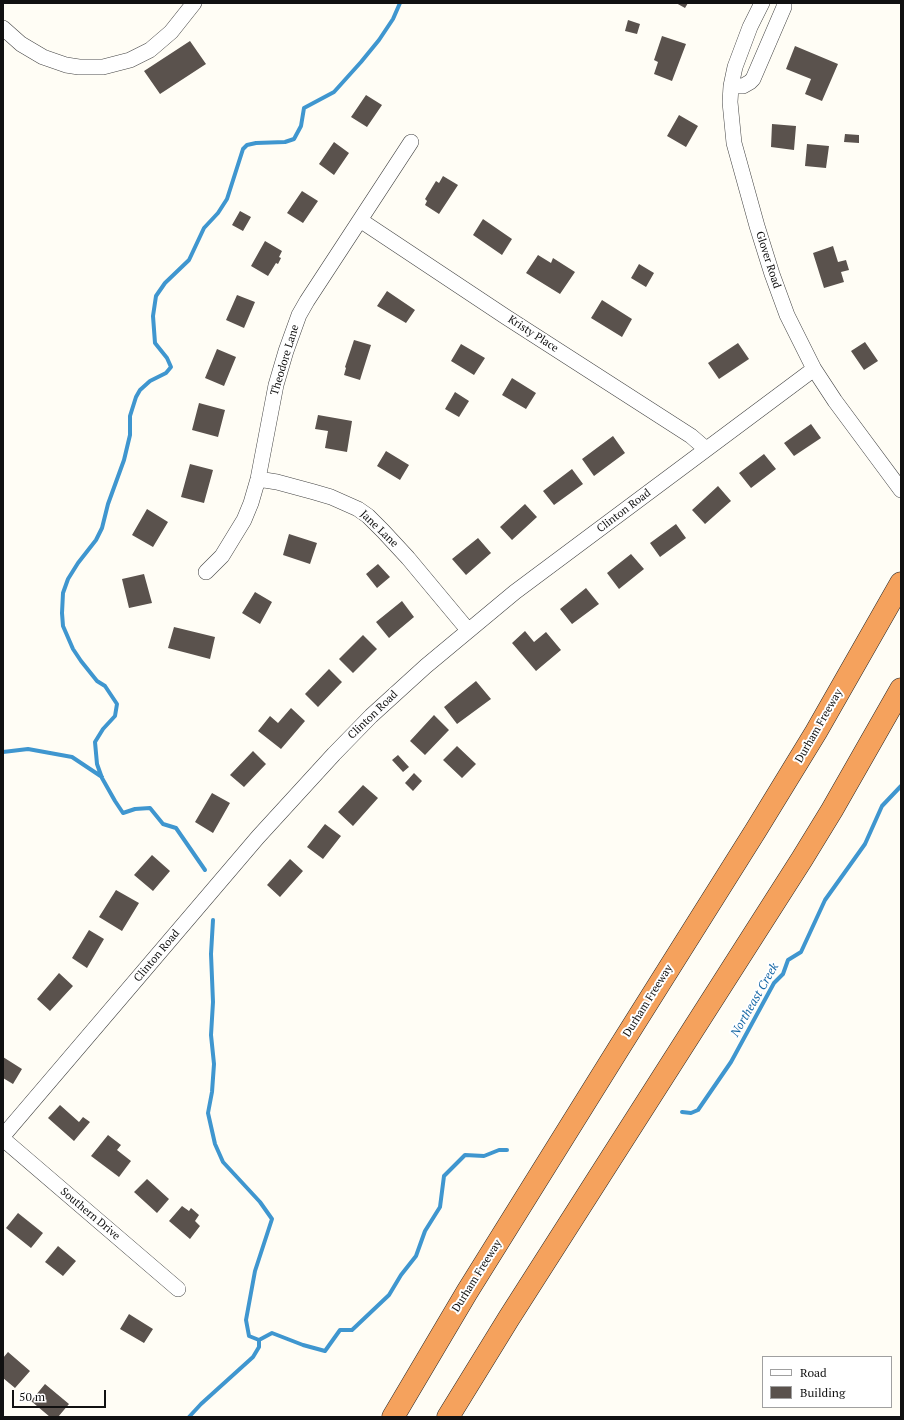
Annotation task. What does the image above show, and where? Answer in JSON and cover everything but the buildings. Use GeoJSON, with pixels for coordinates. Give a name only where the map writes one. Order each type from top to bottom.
{"type":"FeatureCollection","features":[{"type":"Feature","properties":{"kind":"highway","name":"Durham Freeway"},"geometry":{"type":"LineString","coordinates":[[393,1417],[467,1292],[816,732],[901,583]]}},
{"type":"Feature","properties":{"kind":"highway"},"geometry":{"type":"LineString","coordinates":[[448,1417],[508,1318],[802,859],[832,810],[901,689]]}},
{"type":"Feature","properties":{"kind":"street"},"geometry":{"type":"LineString","coordinates":[[3,28],[21,44],[43,57],[66,65],[79,67],[103,67],[130,60],[150,50],[171,32],[194,3]]}},
{"type":"Feature","properties":{"kind":"street","name":"Glover Road"},"geometry":{"type":"LineString","coordinates":[[762,3],[750,27],[735,67],[731,86],[730,102],[734,143],[757,226],[787,315],[814,369],[835,401],[901,490]]}},
{"type":"Feature","properties":{"kind":"street"},"geometry":{"type":"LineString","coordinates":[[731,86],[743,86],[753,79],[784,7],[784,3]]}},
{"type":"Feature","properties":{"kind":"street","name":"Theodore Lane"},"geometry":{"type":"LineString","coordinates":[[206,572],[222,556],[252,503],[276,385],[286,350],[299,315],[411,142]]}},
{"type":"Feature","properties":{"kind":"street","name":"Kristy Place"},"geometry":{"type":"LineString","coordinates":[[360,220],[506,317],[691,436],[706,449]]}},
{"type":"Feature","properties":{"kind":"street","name":"Clinton Road"},"geometry":{"type":"LineString","coordinates":[[3,1136],[258,837],[371,716],[426,666],[515,592],[814,369]]}},
{"type":"Feature","properties":{"kind":"street","name":"Jane Lane"},"geometry":{"type":"LineString","coordinates":[[258,479],[284,484],[331,497],[363,513],[383,531],[408,558],[468,630]]}},
{"type":"Feature","properties":{"kind":"street","name":"Southern Drive"},"geometry":{"type":"LineString","coordinates":[[3,1139],[178,1289]]}},
{"type":"Feature","properties":{"kind":"waterway"},"geometry":{"type":"LineString","coordinates":[[205,870],[176,828],[163,824],[150,808],[135,809],[123,813],[102,778],[97,764],[95,742],[103,729],[115,716],[117,704],[105,686],[97,681],[73,649],[63,626],[63,593],[68,579],[78,563],[96,540],[102,528],[108,504],[124,460],[130,435],[130,416],[136,397],[140,390],[150,381],[166,373],[171,367],[167,358],[155,343],[153,316],[156,296],[165,283],[189,260],[204,228],[218,213],[227,199],[243,149],[247,145],[256,143],[285,142],[294,139],[301,126],[304,108],[334,92],[379,40],[393,19],[400,3]]}},
{"type":"Feature","properties":{"kind":"waterway"},"geometry":{"type":"LineString","coordinates":[[3,752],[28,749],[72,757],[102,777]]}},
{"type":"Feature","properties":{"kind":"waterway","name":"Northeast Creek"},"geometry":{"type":"LineString","coordinates":[[682,1112],[691,1113],[698,1110],[731,1062],[774,983],[783,974],[788,960],[801,952],[825,900],[865,844],[882,806],[901,786]]}},
{"type":"Feature","properties":{"kind":"waterway"},"geometry":{"type":"LineString","coordinates":[[213,920],[211,954],[213,1002],[211,1035],[214,1064],[212,1092],[208,1113],[215,1144],[223,1162],[260,1202],[272,1219],[255,1271],[246,1320],[249,1336],[259,1340]]}},
{"type":"Feature","properties":{"kind":"waterway","name":"Northeast Creek"},"geometry":{"type":"LineString","coordinates":[[259,1340],[272,1333],[303,1345],[325,1351],[340,1330],[352,1330],[389,1295],[401,1275],[416,1256],[425,1231],[440,1207],[444,1176],[465,1155],[484,1156],[499,1150],[507,1150]]}},
{"type":"Feature","properties":{"kind":"waterway","name":"Northeast Creek"},"geometry":{"type":"LineString","coordinates":[[189,1417],[201,1404],[253,1357],[259,1347],[259,1340]]}}]}
